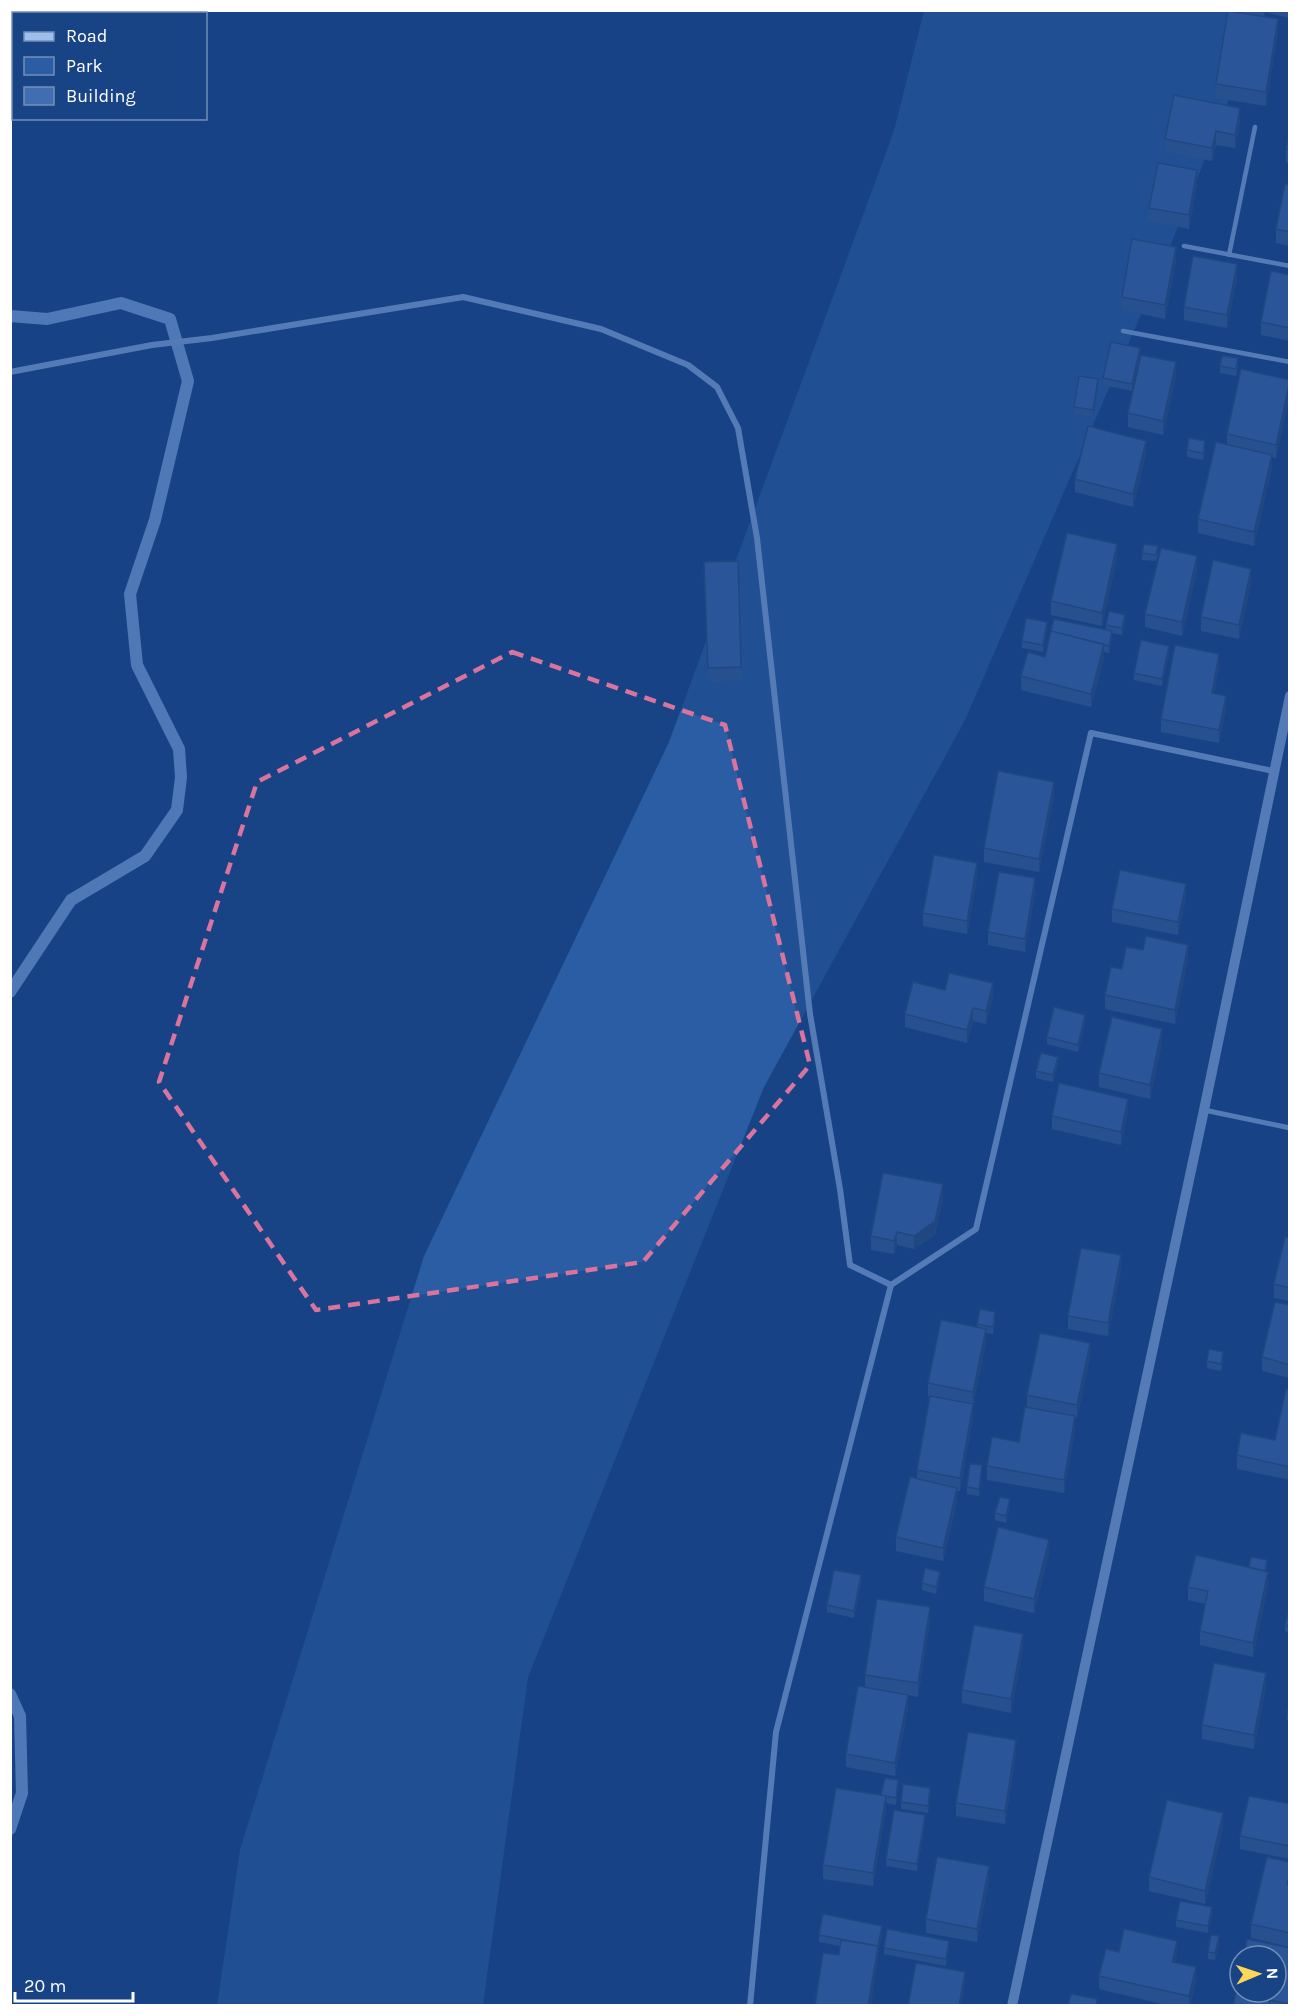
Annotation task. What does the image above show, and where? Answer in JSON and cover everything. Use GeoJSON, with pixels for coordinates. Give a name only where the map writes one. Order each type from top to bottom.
{"type":"FeatureCollection","features":[{"type":"Feature","properties":{"kind":"street"},"geometry":{"type":"LineString","coordinates":[[10,372],[152,345],[212,338],[463,297],[601,329],[688,365],[717,387],[738,428],[757,538],[810,1014],[840,1190],[849,1265],[891,1285]]}},
{"type":"Feature","properties":{"kind":"street"},"geometry":{"type":"LineString","coordinates":[[1012,2006],[1204,1110],[1290,696]]}},
{"type":"Feature","properties":{"kind":"street"},"geometry":{"type":"LineString","coordinates":[[750,2006],[776,1732],[891,1285],[976,1228],[1091,734],[1273,771]]}},
{"type":"Feature","properties":{"kind":"street"},"geometry":{"type":"LineString","coordinates":[[1204,1110],[1290,1128]]}},
{"type":"Feature","properties":{"kind":"lane"},"geometry":{"type":"LineString","coordinates":[[1228,255],[1256,127]]}},
{"type":"Feature","properties":{"kind":"lane"},"geometry":{"type":"LineString","coordinates":[[1184,246],[1290,266]]}},
{"type":"Feature","properties":{"kind":"lane"},"geometry":{"type":"LineString","coordinates":[[1122,330],[1290,362]]}},
{"type":"Feature","properties":{"kind":"highlighted area"},"geometry":{"type":"Polygon","coordinates":[[[512,652],[725,725],[810,1065],[643,1262],[316,1310],[159,1082],[257,782],[512,652]]]}},
{"type":"Feature","properties":{"kind":"green space"},"geometry":{"type":"Polygon","coordinates":[[[924,11],[1237,11],[1234,86],[1165,259],[965,720],[764,1087],[528,1677],[483,2005],[217,2006],[240,1850],[424,1256],[669,742],[894,131],[924,11]]]}},
{"type":"Feature","properties":{"kind":"building"},"geometry":{"type":"Polygon","coordinates":[[[1228,11],[1278,19],[1266,92],[1216,84],[1228,11]]]}},
{"type":"Feature","properties":{"kind":"building"},"geometry":{"type":"Polygon","coordinates":[[[1174,95],[1240,108],[1235,135],[1216,131],[1212,148],[1165,139],[1174,95]]]}},
{"type":"Feature","properties":{"kind":"building"},"geometry":{"type":"Polygon","coordinates":[[[1290,130],[1290,150],[1286,149],[1290,130]]]}},
{"type":"Feature","properties":{"kind":"building"},"geometry":{"type":"Polygon","coordinates":[[[1158,163],[1197,170],[1189,215],[1149,208],[1158,163]]]}},
{"type":"Feature","properties":{"kind":"building"},"geometry":{"type":"Polygon","coordinates":[[[1285,184],[1290,185],[1290,232],[1276,229],[1285,184]]]}},
{"type":"Feature","properties":{"kind":"building"},"geometry":{"type":"Polygon","coordinates":[[[1132,239],[1176,247],[1165,305],[1122,297],[1132,239]]]}},
{"type":"Feature","properties":{"kind":"building"},"geometry":{"type":"Polygon","coordinates":[[[1193,256],[1237,264],[1227,315],[1184,307],[1193,256]]]}},
{"type":"Feature","properties":{"kind":"building"},"geometry":{"type":"Polygon","coordinates":[[[1271,271],[1290,275],[1290,328],[1261,322],[1271,271]]]}},
{"type":"Feature","properties":{"kind":"building"},"geometry":{"type":"Polygon","coordinates":[[[1111,342],[1140,348],[1132,384],[1103,378],[1111,342]]]}},
{"type":"Feature","properties":{"kind":"building"},"geometry":{"type":"Polygon","coordinates":[[[1141,355],[1176,362],[1163,421],[1128,413],[1141,355]]]}},
{"type":"Feature","properties":{"kind":"building"},"geometry":{"type":"Polygon","coordinates":[[[1222,356],[1238,358],[1236,369],[1220,366],[1222,356]]]}},
{"type":"Feature","properties":{"kind":"building"},"geometry":{"type":"Polygon","coordinates":[[[1241,369],[1290,380],[1276,445],[1227,434],[1241,369]]]}},
{"type":"Feature","properties":{"kind":"building"},"geometry":{"type":"Polygon","coordinates":[[[1079,376],[1098,379],[1093,410],[1074,407],[1079,376]]]}},
{"type":"Feature","properties":{"kind":"building"},"geometry":{"type":"Polygon","coordinates":[[[1088,426],[1146,441],[1133,494],[1075,479],[1088,426]]]}},
{"type":"Feature","properties":{"kind":"building"},"geometry":{"type":"Polygon","coordinates":[[[1189,438],[1205,441],[1203,453],[1187,450],[1189,438]]]}},
{"type":"Feature","properties":{"kind":"building"},"geometry":{"type":"Polygon","coordinates":[[[1216,442],[1272,455],[1254,532],[1198,519],[1216,442]]]}},
{"type":"Feature","properties":{"kind":"building"},"geometry":{"type":"Polygon","coordinates":[[[1067,533],[1117,544],[1102,613],[1051,601],[1067,533]]]}},
{"type":"Feature","properties":{"kind":"building"},"geometry":{"type":"Polygon","coordinates":[[[1144,544],[1158,546],[1156,555],[1142,553],[1144,544]]]}},
{"type":"Feature","properties":{"kind":"building"},"geometry":{"type":"Polygon","coordinates":[[[1161,548],[1197,556],[1182,622],[1145,614],[1161,548]]]}},
{"type":"Feature","properties":{"kind":"building"},"geometry":{"type":"Polygon","coordinates":[[[1213,560],[1251,569],[1239,625],[1201,617],[1213,560]]]}},
{"type":"Feature","properties":{"kind":"building"},"geometry":{"type":"Polygon","coordinates":[[[738,561],[741,667],[708,668],[704,562],[738,561]]]}},
{"type":"Feature","properties":{"kind":"building"},"geometry":{"type":"Polygon","coordinates":[[[1109,611],[1125,615],[1122,628],[1106,625],[1109,611]]]}},
{"type":"Feature","properties":{"kind":"building"},"geometry":{"type":"Polygon","coordinates":[[[1026,618],[1047,622],[1043,645],[1022,641],[1026,618]]]}},
{"type":"Feature","properties":{"kind":"building"},"geometry":{"type":"Polygon","coordinates":[[[1054,619],[1112,631],[1109,646],[1051,631],[1054,619]]]}},
{"type":"Feature","properties":{"kind":"building"},"geometry":{"type":"Polygon","coordinates":[[[1051,631],[1104,644],[1091,694],[1021,676],[1028,652],[1045,657],[1051,631]]]}},
{"type":"Feature","properties":{"kind":"building"},"geometry":{"type":"Polygon","coordinates":[[[1141,640],[1169,646],[1162,679],[1134,673],[1141,640]]]}},
{"type":"Feature","properties":{"kind":"building"},"geometry":{"type":"Polygon","coordinates":[[[1175,645],[1219,654],[1212,693],[1226,696],[1219,730],[1161,719],[1175,645]]]}},
{"type":"Feature","properties":{"kind":"building"},"geometry":{"type":"Polygon","coordinates":[[[998,771],[1054,782],[1039,859],[984,848],[998,771]]]}},
{"type":"Feature","properties":{"kind":"building"},"geometry":{"type":"Polygon","coordinates":[[[934,855],[977,863],[967,921],[923,913],[934,855]]]}},
{"type":"Feature","properties":{"kind":"building"},"geometry":{"type":"Polygon","coordinates":[[[1120,870],[1186,884],[1178,922],[1112,909],[1120,870]]]}},
{"type":"Feature","properties":{"kind":"building"},"geometry":{"type":"Polygon","coordinates":[[[999,872],[1035,878],[1025,939],[988,932],[999,872]]]}},
{"type":"Feature","properties":{"kind":"building"},"geometry":{"type":"Polygon","coordinates":[[[1146,936],[1188,945],[1175,1010],[1105,995],[1111,967],[1122,969],[1126,947],[1143,950],[1146,936]]]}},
{"type":"Feature","properties":{"kind":"building"},"geometry":{"type":"Polygon","coordinates":[[[949,973],[993,983],[986,1011],[973,1008],[967,1030],[905,1014],[913,982],[945,990],[949,973]]]}},
{"type":"Feature","properties":{"kind":"building"},"geometry":{"type":"Polygon","coordinates":[[[1054,1007],[1085,1015],[1078,1045],[1047,1037],[1054,1007]]]}},
{"type":"Feature","properties":{"kind":"building"},"geometry":{"type":"Polygon","coordinates":[[[1112,1017],[1162,1029],[1150,1085],[1099,1073],[1112,1017]]]}},
{"type":"Feature","properties":{"kind":"building"},"geometry":{"type":"Polygon","coordinates":[[[1041,1053],[1058,1057],[1053,1075],[1036,1071],[1041,1053]]]}},
{"type":"Feature","properties":{"kind":"building"},"geometry":{"type":"Polygon","coordinates":[[[1059,1083],[1128,1099],[1121,1132],[1052,1116],[1059,1083]]]}},
{"type":"Feature","properties":{"kind":"building"},"geometry":{"type":"Polygon","coordinates":[[[883,1173],[943,1184],[935,1221],[914,1236],[897,1232],[894,1241],[871,1236],[883,1173]]]}},
{"type":"Feature","properties":{"kind":"building"},"geometry":{"type":"Polygon","coordinates":[[[1285,1237],[1290,1238],[1290,1288],[1274,1284],[1285,1237]]]}},
{"type":"Feature","properties":{"kind":"building"},"geometry":{"type":"Polygon","coordinates":[[[1081,1248],[1121,1255],[1108,1323],[1068,1316],[1081,1248]]]}},
{"type":"Feature","properties":{"kind":"building"},"geometry":{"type":"Polygon","coordinates":[[[1275,1302],[1290,1305],[1290,1365],[1262,1357],[1275,1302]]]}},
{"type":"Feature","properties":{"kind":"building"},"geometry":{"type":"Polygon","coordinates":[[[980,1309],[995,1312],[993,1327],[977,1324],[980,1309]]]}},
{"type":"Feature","properties":{"kind":"building"},"geometry":{"type":"Polygon","coordinates":[[[941,1320],[986,1329],[973,1392],[928,1383],[941,1320]]]}},
{"type":"Feature","properties":{"kind":"building"},"geometry":{"type":"Polygon","coordinates":[[[1040,1333],[1090,1343],[1077,1405],[1027,1395],[1040,1333]]]}},
{"type":"Feature","properties":{"kind":"building"},"geometry":{"type":"Polygon","coordinates":[[[1209,1349],[1223,1352],[1221,1364],[1207,1361],[1209,1349]]]}},
{"type":"Feature","properties":{"kind":"building"},"geometry":{"type":"Polygon","coordinates":[[[1286,1389],[1290,1390],[1290,1467],[1237,1455],[1241,1433],[1275,1440],[1286,1389]]]}},
{"type":"Feature","properties":{"kind":"building"},"geometry":{"type":"Polygon","coordinates":[[[930,1396],[973,1404],[960,1478],[917,1470],[930,1396]]]}},
{"type":"Feature","properties":{"kind":"building"},"geometry":{"type":"Polygon","coordinates":[[[1025,1407],[1075,1416],[1064,1480],[987,1466],[992,1437],[1019,1442],[1025,1407]]]}},
{"type":"Feature","properties":{"kind":"building"},"geometry":{"type":"Polygon","coordinates":[[[970,1464],[982,1465],[979,1489],[967,1487],[970,1464]]]}},
{"type":"Feature","properties":{"kind":"building"},"geometry":{"type":"Polygon","coordinates":[[[910,1477],[957,1488],[943,1548],[896,1537],[910,1477]]]}},
{"type":"Feature","properties":{"kind":"building"},"geometry":{"type":"Polygon","coordinates":[[[1000,1497],[1010,1499],[1006,1516],[995,1513],[1000,1497]]]}},
{"type":"Feature","properties":{"kind":"building"},"geometry":{"type":"Polygon","coordinates":[[[998,1527],[1049,1540],[1034,1599],[984,1587],[998,1527]]]}},
{"type":"Feature","properties":{"kind":"building"},"geometry":{"type":"Polygon","coordinates":[[[1196,1555],[1268,1572],[1253,1643],[1200,1631],[1208,1591],[1188,1587],[1196,1555]]]}},
{"type":"Feature","properties":{"kind":"building"},"geometry":{"type":"Polygon","coordinates":[[[1251,1557],[1267,1560],[1265,1571],[1249,1567],[1251,1557]]]}},
{"type":"Feature","properties":{"kind":"building"},"geometry":{"type":"Polygon","coordinates":[[[925,1568],[940,1572],[936,1587],[922,1583],[925,1568]]]}},
{"type":"Feature","properties":{"kind":"building"},"geometry":{"type":"Polygon","coordinates":[[[834,1570],[861,1575],[854,1611],[827,1605],[834,1570]]]}},
{"type":"Feature","properties":{"kind":"building"},"geometry":{"type":"Polygon","coordinates":[[[877,1599],[930,1607],[918,1683],[865,1675],[877,1599]]]}},
{"type":"Feature","properties":{"kind":"building"},"geometry":{"type":"Polygon","coordinates":[[[1290,1610],[1290,1626],[1285,1625],[1290,1610]]]}},
{"type":"Feature","properties":{"kind":"building"},"geometry":{"type":"Polygon","coordinates":[[[974,1625],[1023,1634],[1011,1699],[962,1690],[974,1625]]]}},
{"type":"Feature","properties":{"kind":"building"},"geometry":{"type":"Polygon","coordinates":[[[1214,1663],[1266,1673],[1254,1735],[1202,1725],[1214,1663]]]}},
{"type":"Feature","properties":{"kind":"building"},"geometry":{"type":"Polygon","coordinates":[[[858,1686],[908,1695],[895,1763],[846,1754],[858,1686]]]}},
{"type":"Feature","properties":{"kind":"building"},"geometry":{"type":"Polygon","coordinates":[[[968,1732],[1016,1740],[1005,1811],[956,1803],[968,1732]]]}},
{"type":"Feature","properties":{"kind":"building"},"geometry":{"type":"Polygon","coordinates":[[[885,1778],[898,1780],[896,1798],[881,1795],[885,1778]]]}},
{"type":"Feature","properties":{"kind":"building"},"geometry":{"type":"Polygon","coordinates":[[[903,1784],[930,1788],[928,1806],[901,1802],[903,1784]]]}},
{"type":"Feature","properties":{"kind":"building"},"geometry":{"type":"Polygon","coordinates":[[[836,1788],[886,1796],[873,1873],[823,1865],[836,1788]]]}},
{"type":"Feature","properties":{"kind":"building"},"geometry":{"type":"Polygon","coordinates":[[[1249,1796],[1290,1804],[1290,1846],[1240,1836],[1249,1796]]]}},
{"type":"Feature","properties":{"kind":"building"},"geometry":{"type":"Polygon","coordinates":[[[1167,1800],[1223,1813],[1205,1891],[1149,1877],[1167,1800]]]}},
{"type":"Feature","properties":{"kind":"building"},"geometry":{"type":"Polygon","coordinates":[[[894,1810],[925,1815],[917,1864],[886,1859],[894,1810]]]}},
{"type":"Feature","properties":{"kind":"building"},"geometry":{"type":"Polygon","coordinates":[[[937,1857],[989,1866],[977,1929],[926,1919],[937,1857]]]}},
{"type":"Feature","properties":{"kind":"building"},"geometry":{"type":"Polygon","coordinates":[[[1267,1857],[1290,1862],[1287,1884],[1290,1885],[1290,1933],[1251,1924],[1267,1857]]]}},
{"type":"Feature","properties":{"kind":"building"},"geometry":{"type":"Polygon","coordinates":[[[1180,1901],[1212,1907],[1208,1926],[1176,1920],[1180,1901]]]}},
{"type":"Feature","properties":{"kind":"building"},"geometry":{"type":"Polygon","coordinates":[[[823,1914],[882,1926],[878,1946],[819,1935],[823,1914]]]}},
{"type":"Feature","properties":{"kind":"building"},"geometry":{"type":"Polygon","coordinates":[[[887,1929],[949,1941],[946,1959],[884,1948],[887,1929]]]}},
{"type":"Feature","properties":{"kind":"building"},"geometry":{"type":"Polygon","coordinates":[[[1124,1929],[1177,1941],[1172,1962],[1196,1967],[1189,1996],[1099,1976],[1106,1949],[1119,1952],[1124,1929]]]}},
{"type":"Feature","properties":{"kind":"building"},"geometry":{"type":"Polygon","coordinates":[[[1211,1935],[1219,1936],[1215,1953],[1208,1952],[1211,1935]]]}},
{"type":"Feature","properties":{"kind":"building"},"geometry":{"type":"Polygon","coordinates":[[[1247,1939],[1271,1944],[1246,1944],[1247,1939]]]}},
{"type":"Feature","properties":{"kind":"building"},"geometry":{"type":"Polygon","coordinates":[[[841,1940],[878,1946],[868,2006],[815,2006],[823,1953],[839,1955],[841,1940]]]}},
{"type":"Feature","properties":{"kind":"building"},"geometry":{"type":"Polygon","coordinates":[[[1288,1948],[1290,1948],[1290,2004],[1288,2004],[1288,1948]]]}},
{"type":"Feature","properties":{"kind":"building"},"geometry":{"type":"Polygon","coordinates":[[[916,1963],[965,1972],[959,2006],[908,2006],[916,1963]]]}},
{"type":"Feature","properties":{"kind":"building"},"geometry":{"type":"Polygon","coordinates":[[[1071,1994],[1097,1999],[1096,2006],[1068,2006],[1071,1994]]]}},
{"type":"Feature","properties":{"kind":"building"},"geometry":{"type":"Polygon","coordinates":[[[1233,2004],[1269,2004],[1269,2006],[1233,2006],[1233,2004]]]}},
{"type":"Feature","properties":{"kind":"waterway"},"geometry":{"type":"LineString","coordinates":[[10,316],[47,319],[121,303],[170,319],[188,381],[155,520],[130,594],[137,665],[179,749],[181,777],[177,810],[145,856],[71,900],[10,992]]}},
{"type":"Feature","properties":{"kind":"waterway"},"geometry":{"type":"LineString","coordinates":[[10,1694],[20,1716],[22,1793],[10,1829]]}}]}
